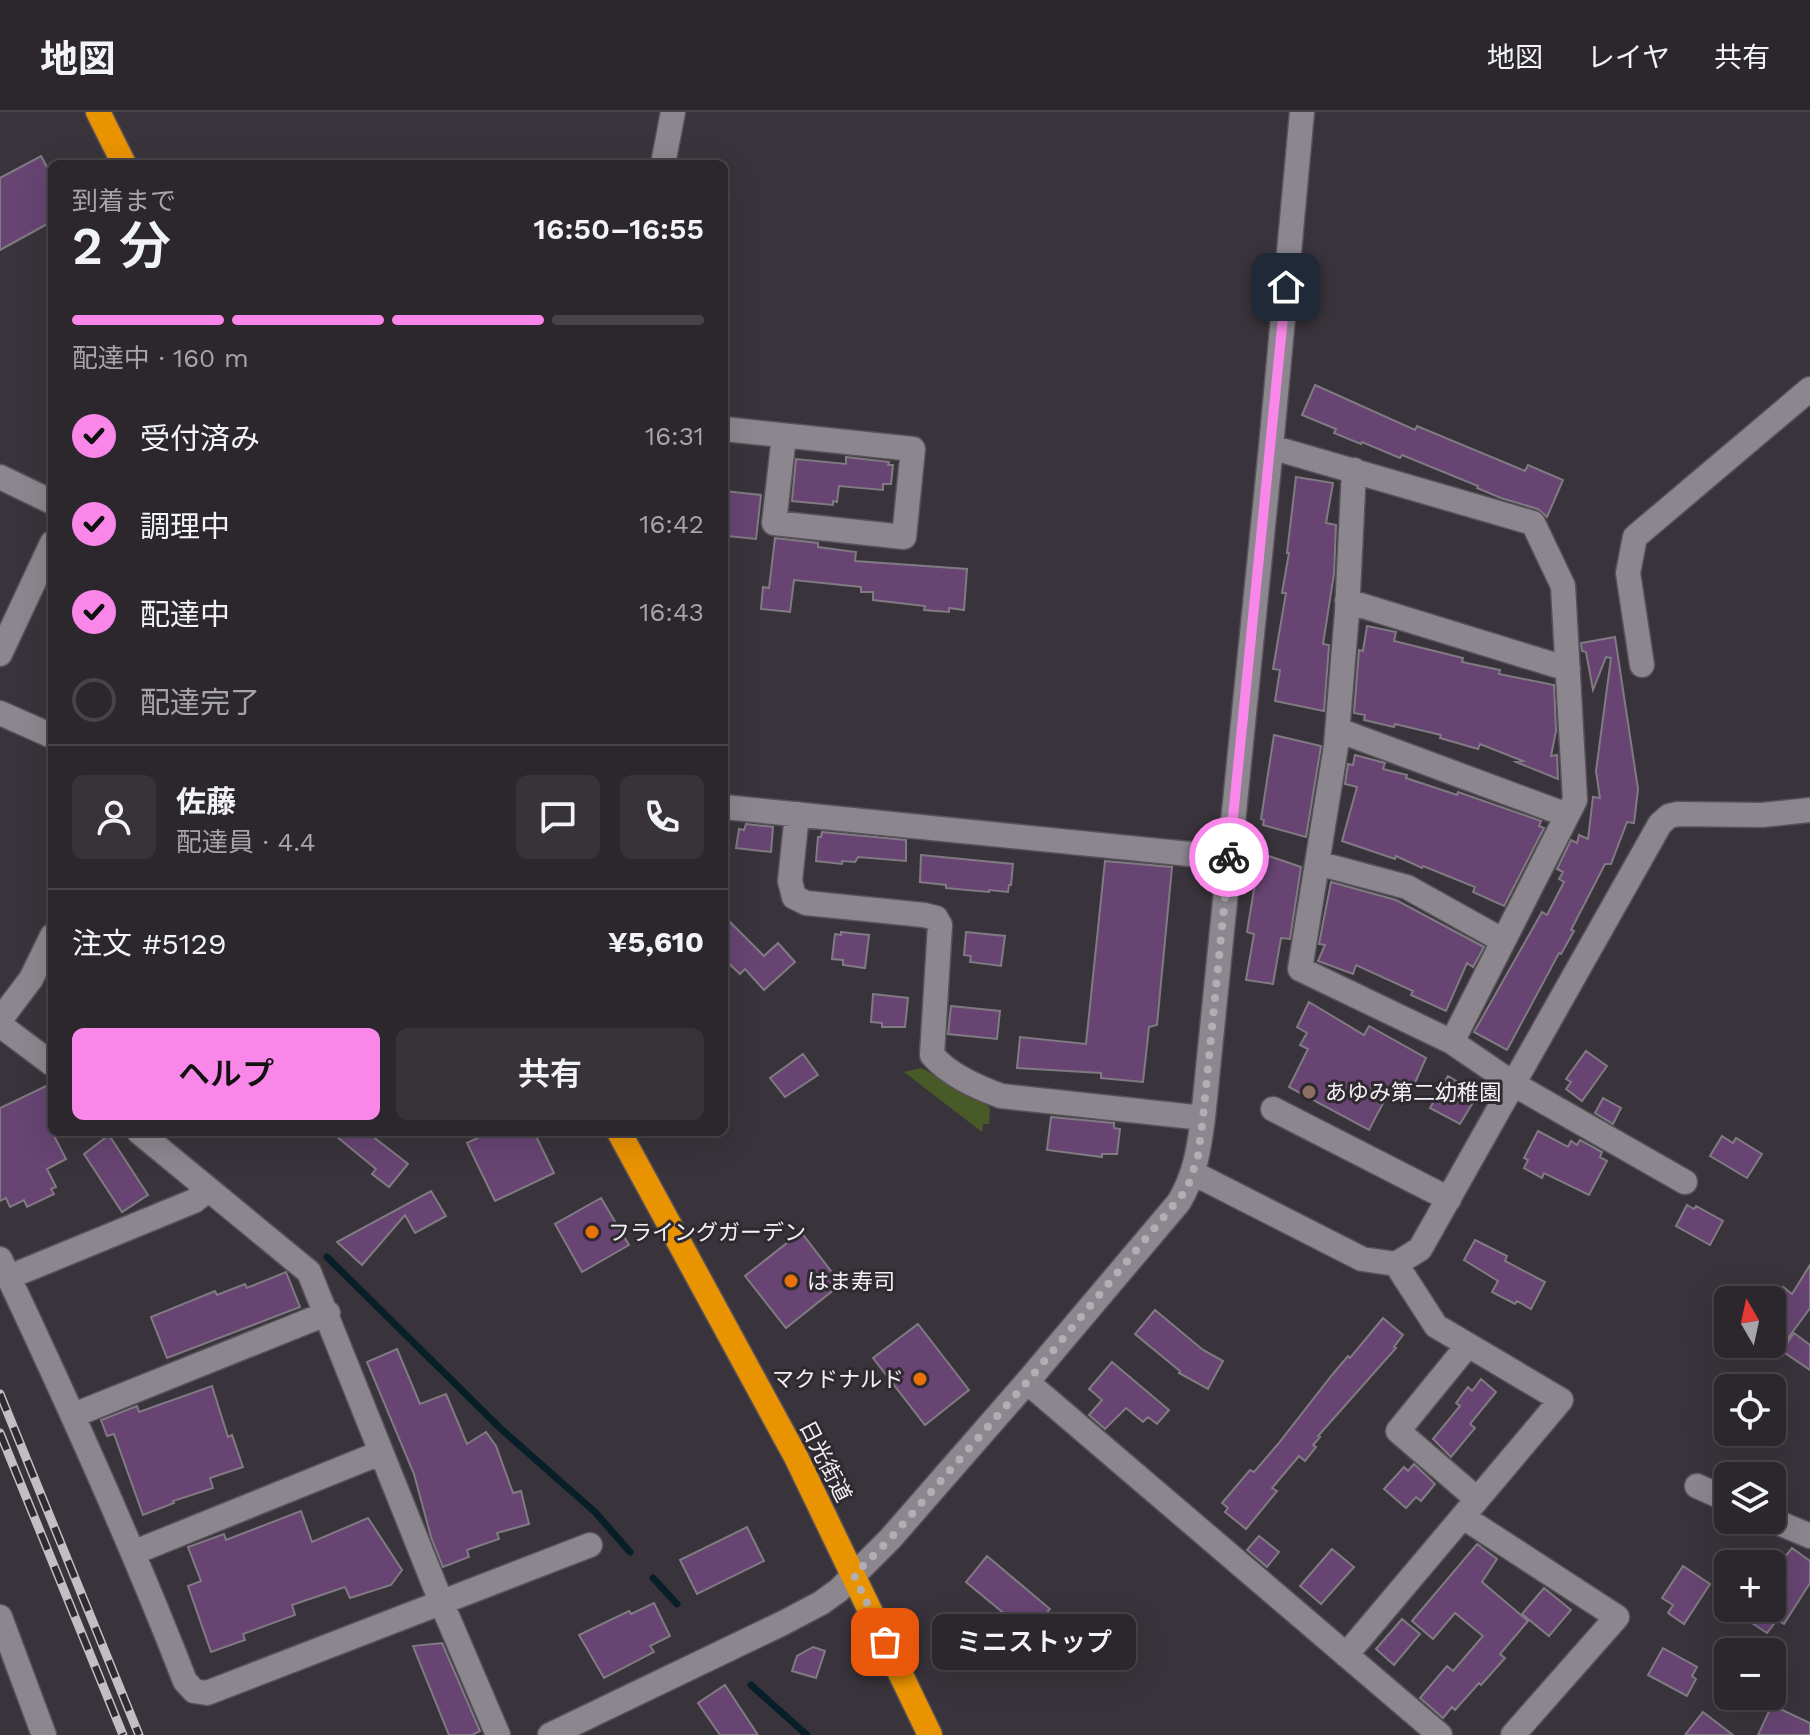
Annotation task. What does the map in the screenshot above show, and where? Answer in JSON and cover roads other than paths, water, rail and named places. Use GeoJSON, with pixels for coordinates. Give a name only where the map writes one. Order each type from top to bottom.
{"type":"FeatureCollection","features":[{"type":"Feature","properties":{"kind":"highway"},"geometry":{"type":"LineString","coordinates":[[98,112],[122,160]]}},
{"type":"Feature","properties":{"kind":"highway","name":"日光街道"},"geometry":{"type":"LineString","coordinates":[[621,1136],[796,1457],[930,1735]]}},
{"type":"Feature","properties":{"kind":"street"},"geometry":{"type":"LineString","coordinates":[[664,160],[673,112]]}},
{"type":"Feature","properties":{"kind":"street"},"geometry":{"type":"LineString","coordinates":[[550,1735],[809,1610],[839,1590],[890,1539],[1027,1382],[1179,1202],[1193,1173],[1203,1118],[1302,112]]}},
{"type":"Feature","properties":{"kind":"street"},"geometry":{"type":"LineString","coordinates":[[1642,665],[1628,573],[1635,537],[1810,389]]}},
{"type":"Feature","properties":{"kind":"street"},"geometry":{"type":"LineString","coordinates":[[728,429],[913,449],[904,537],[774,523],[784,436]]}},
{"type":"Feature","properties":{"kind":"street"},"geometry":{"type":"LineString","coordinates":[[1271,447],[1533,523],[1563,586],[1575,800],[1452,1042]]}},
{"type":"Feature","properties":{"kind":"street"},"geometry":{"type":"LineString","coordinates":[[1354,470],[1338,730],[1300,969],[1452,1042],[1515,1085],[1685,1182]]}},
{"type":"Feature","properties":{"kind":"street"},"geometry":{"type":"LineString","coordinates":[[0,477],[48,500]]}},
{"type":"Feature","properties":{"kind":"street"},"geometry":{"type":"LineString","coordinates":[[0,654],[46,573]]}},
{"type":"Feature","properties":{"kind":"street"},"geometry":{"type":"LineString","coordinates":[[1347,601],[1568,669]]}},
{"type":"Feature","properties":{"kind":"street"},"geometry":{"type":"LineString","coordinates":[[0,713],[48,734]]}},
{"type":"Feature","properties":{"kind":"street"},"geometry":{"type":"LineString","coordinates":[[1338,730],[1567,815]]}},
{"type":"Feature","properties":{"kind":"street"},"geometry":{"type":"LineString","coordinates":[[728,807],[1229,858]]}},
{"type":"Feature","properties":{"kind":"street"},"geometry":{"type":"LineString","coordinates":[[1193,1173],[1362,1259],[1396,1264],[1420,1249],[1660,824],[1669,816],[1678,814],[1762,815],[1810,810]]}},
{"type":"Feature","properties":{"kind":"street"},"geometry":{"type":"LineString","coordinates":[[797,814],[790,881],[794,897],[806,903],[924,915],[936,918],[940,925],[932,1055],[940,1065],[1001,1096],[1203,1118]]}},
{"type":"Feature","properties":{"kind":"street"},"geometry":{"type":"LineString","coordinates":[[1317,863],[1407,887],[1502,940]]}},
{"type":"Feature","properties":{"kind":"street"},"geometry":{"type":"LineString","coordinates":[[48,944],[31,979],[0,1023],[48,1061]]}},
{"type":"Feature","properties":{"kind":"street"},"geometry":{"type":"LineString","coordinates":[[1273,1109],[1449,1199]]}},
{"type":"Feature","properties":{"kind":"street"},"geometry":{"type":"LineString","coordinates":[[144,1136],[309,1272],[328,1313],[380,1453],[498,1735]]}},
{"type":"Feature","properties":{"kind":"street"},"geometry":{"type":"LineString","coordinates":[[208,1190],[194,1201],[4,1268],[135,1552],[185,1681],[194,1691],[207,1693],[590,1545]]}},
{"type":"Feature","properties":{"kind":"street"},"geometry":{"type":"LineString","coordinates":[[1346,1655],[1561,1400],[1436,1326],[1396,1264]]}},
{"type":"Feature","properties":{"kind":"street"},"geometry":{"type":"LineString","coordinates":[[74,1415],[328,1313]]}},
{"type":"Feature","properties":{"kind":"street"},"geometry":{"type":"LineString","coordinates":[[1468,1345],[1398,1431],[1470,1508],[1617,1617],[1513,1735]]}},
{"type":"Feature","properties":{"kind":"street"},"geometry":{"type":"LineString","coordinates":[[1027,1382],[1440,1735]]}},
{"type":"Feature","properties":{"kind":"street"},"geometry":{"type":"LineString","coordinates":[[135,1552],[380,1453]]}},
{"type":"Feature","properties":{"kind":"street"},"geometry":{"type":"LineString","coordinates":[[1697,1486],[1714,1494]]}},
{"type":"Feature","properties":{"kind":"street"},"geometry":{"type":"LineString","coordinates":[[1786,1526],[1810,1536]]}},
{"type":"Feature","properties":{"kind":"street"},"geometry":{"type":"LineString","coordinates":[[0,1617],[44,1735]]}},
{"type":"Feature","properties":{"kind":"waterway"},"geometry":{"type":"LineString","coordinates":[[327,1257],[500,1428],[595,1512],[630,1552]]}},
{"type":"Feature","properties":{"kind":"waterway"},"geometry":{"type":"LineString","coordinates":[[653,1578],[677,1604]]}},
{"type":"Feature","properties":{"kind":"waterway"},"geometry":{"type":"LineString","coordinates":[[751,1685],[807,1735]]}},
{"type":"Feature","properties":{"kind":"railway"},"geometry":{"type":"LineString","coordinates":[[0,1394],[139,1735]]}},
{"type":"Feature","properties":{"kind":"railway"},"geometry":{"type":"LineString","coordinates":[[0,1433],[123,1735]]}},
{"type":"Feature","properties":{"kind":"place","name":"あゆみ第二幼稚園"},"geometry":{"type":"Point","coordinates":[1309,1092]}},
{"type":"Feature","properties":{"kind":"place","name":"フライングガーデン"},"geometry":{"type":"Point","coordinates":[592,1232]}},
{"type":"Feature","properties":{"kind":"place","name":"はま寿司"},"geometry":{"type":"Point","coordinates":[791,1281]}},
{"type":"Feature","properties":{"kind":"place","name":"マクドナルド"},"geometry":{"type":"Point","coordinates":[920,1379]}},
{"type":"Feature","properties":{"kind":"place","name":"ミニストップ"},"geometry":{"type":"Point","coordinates":[885,1642]}}]}
